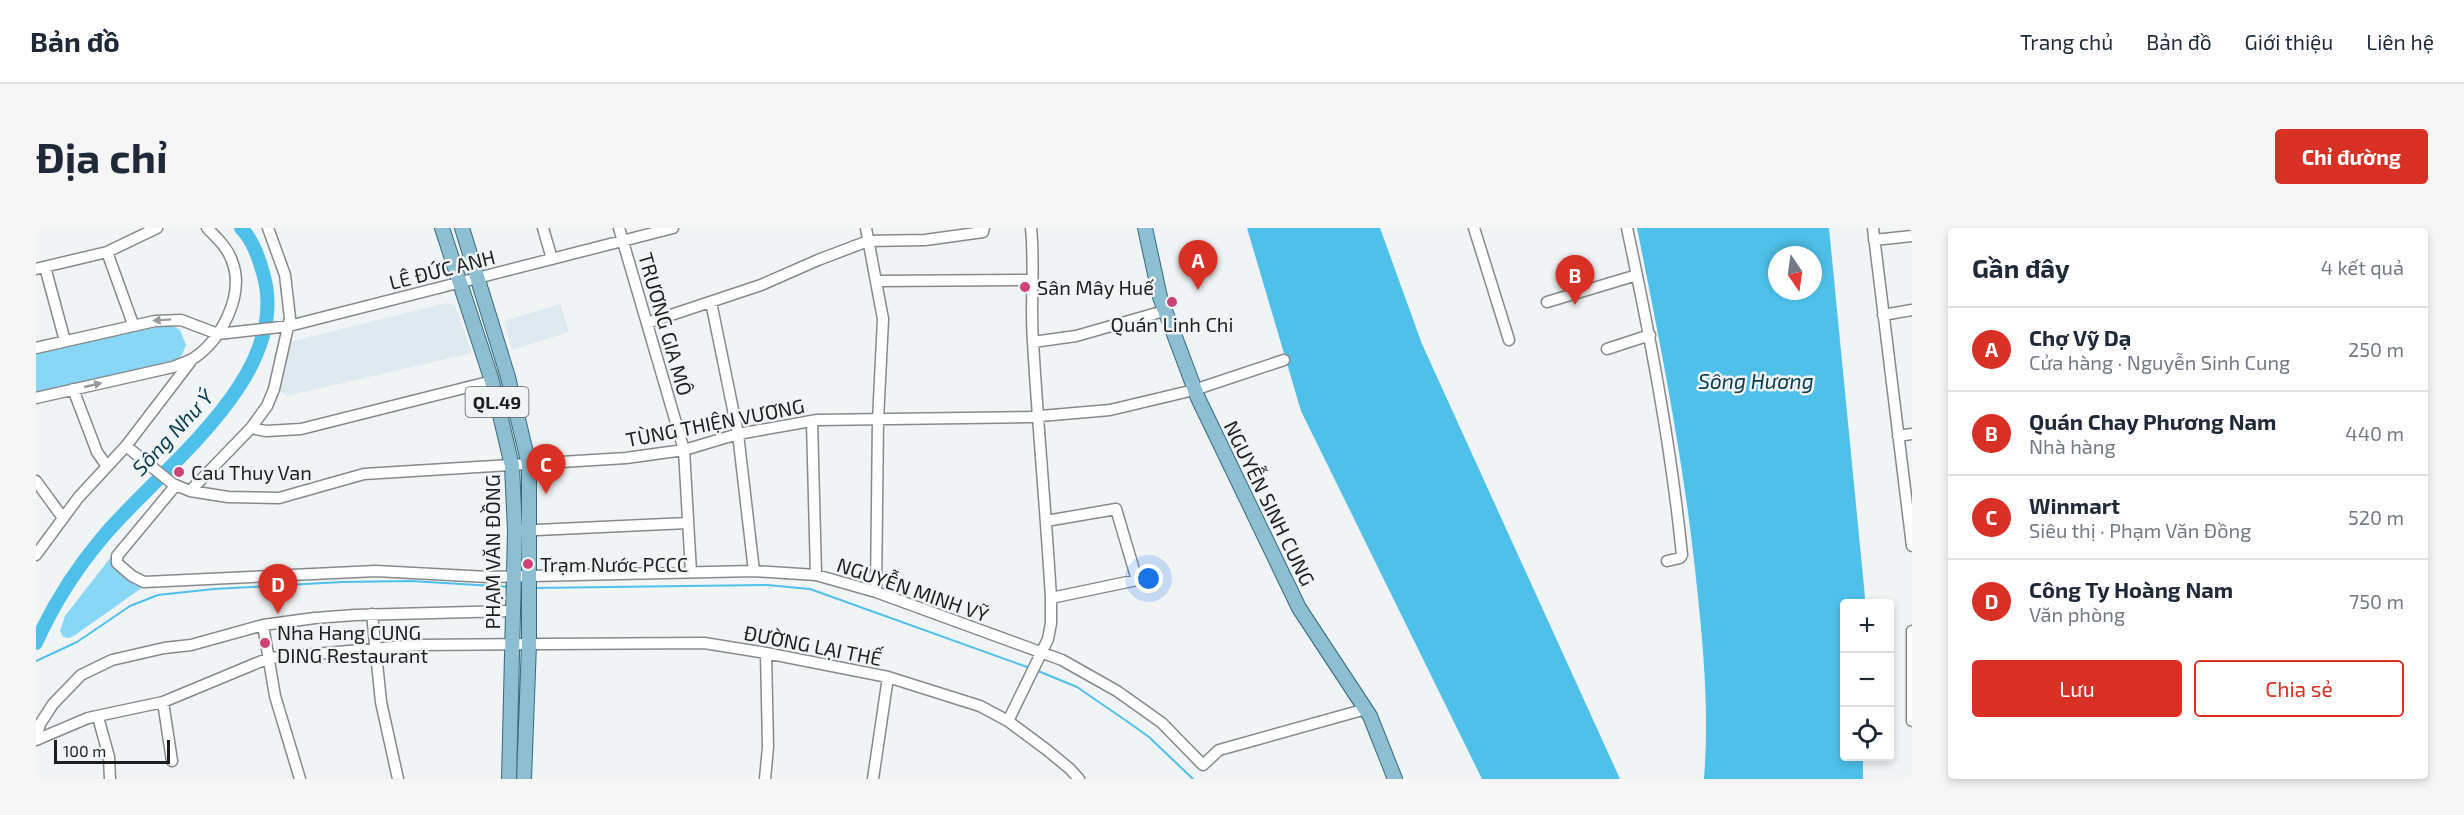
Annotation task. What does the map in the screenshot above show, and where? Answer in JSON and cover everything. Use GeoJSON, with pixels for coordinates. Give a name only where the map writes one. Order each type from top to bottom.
{"type":"FeatureCollection","features":[{"type":"Feature","properties":{"kind":"main road","name":"PHẠM VĂN ĐỒNG"},"geometry":{"type":"LineString","coordinates":[[442,228],[492,381],[512,466],[515,531],[509,779]]}},
{"type":"Feature","properties":{"kind":"main road","name":"PHẠM VĂN ĐỒNG"},"geometry":{"type":"LineString","coordinates":[[462,228],[508,377],[529,465],[530,584],[524,779]]}},
{"type":"Feature","properties":{"kind":"main road","name":"NGUYỄN SINH CUNG"},"geometry":{"type":"LineString","coordinates":[[1145,228],[1164,311],[1194,390],[1299,608],[1366,709],[1386,750],[1395,779]]}},
{"type":"Feature","properties":{"kind":"street"},"geometry":{"type":"LineString","coordinates":[[65,341],[41,268],[107,252],[157,228]]}},
{"type":"Feature","properties":{"kind":"street"},"geometry":{"type":"LineString","coordinates":[[36,555],[106,465],[126,446],[193,358],[218,334],[233,301],[235,279],[232,260],[207,228]]}},
{"type":"Feature","properties":{"kind":"street"},"geometry":{"type":"LineString","coordinates":[[190,491],[251,428],[267,406],[274,389],[284,327],[285,275],[268,228]]}},
{"type":"Feature","properties":{"kind":"street"},"geometry":{"type":"LineString","coordinates":[[543,228],[552,259]]}},
{"type":"Feature","properties":{"kind":"street","name":"TRƯƠNG GIA MÔ"},"geometry":{"type":"LineString","coordinates":[[619,228],[684,450],[691,572]]}},
{"type":"Feature","properties":{"kind":"street","name":"LÊ ĐỨC ANH"},"geometry":{"type":"LineString","coordinates":[[36,348],[133,324],[155,321],[181,320],[218,334],[284,327],[673,228]]}},
{"type":"Feature","properties":{"kind":"street"},"geometry":{"type":"LineString","coordinates":[[866,228],[883,319],[878,420],[876,592]]}},
{"type":"Feature","properties":{"kind":"street"},"geometry":{"type":"LineString","coordinates":[[647,323],[761,285],[868,241],[925,240],[983,232],[984,228]]}},
{"type":"Feature","properties":{"kind":"street"},"geometry":{"type":"LineString","coordinates":[[1008,721],[1030,678],[1049,631],[1051,598],[1033,342],[1031,280],[1034,256],[1031,228]]}},
{"type":"Feature","properties":{"kind":"street"},"geometry":{"type":"LineString","coordinates":[[1474,228],[1509,340]]}},
{"type":"Feature","properties":{"kind":"street"},"geometry":{"type":"LineString","coordinates":[[1627,228],[1659,388],[1682,555],[1680,558],[1667,561]]}},
{"type":"Feature","properties":{"kind":"street"},"geometry":{"type":"LineString","coordinates":[[1873,228],[1912,546]]}},
{"type":"Feature","properties":{"kind":"street"},"geometry":{"type":"LineString","coordinates":[[1874,240],[1912,236]]}},
{"type":"Feature","properties":{"kind":"street"},"geometry":{"type":"LineString","coordinates":[[107,252],[133,324]]}},
{"type":"Feature","properties":{"kind":"street"},"geometry":{"type":"LineString","coordinates":[[1547,302],[1637,275]]}},
{"type":"Feature","properties":{"kind":"street"},"geometry":{"type":"LineString","coordinates":[[876,281],[1031,280]]}},
{"type":"Feature","properties":{"kind":"street"},"geometry":{"type":"LineString","coordinates":[[711,302],[738,434],[754,571]]}},
{"type":"Feature","properties":{"kind":"street"},"geometry":{"type":"LineString","coordinates":[[1883,315],[1912,310]]}},
{"type":"Feature","properties":{"kind":"street"},"geometry":{"type":"LineString","coordinates":[[1033,342],[1076,336],[1164,311]]}},
{"type":"Feature","properties":{"kind":"street"},"geometry":{"type":"LineString","coordinates":[[1607,349],[1650,335]]}},
{"type":"Feature","properties":{"kind":"street"},"geometry":{"type":"LineString","coordinates":[[36,398],[172,367],[193,358]]}},
{"type":"Feature","properties":{"kind":"street","name":"TÙNG THIỆN VƯƠNG"},"geometry":{"type":"LineString","coordinates":[[126,446],[174,485],[190,491],[228,497],[279,498],[364,474],[586,462],[684,450],[738,434],[812,421],[1039,416],[1110,410],[1194,390],[1284,360]]}},
{"type":"Feature","properties":{"kind":"street"},"geometry":{"type":"LineString","coordinates":[[251,428],[273,431],[302,429],[492,381]]}},
{"type":"Feature","properties":{"kind":"street"},"geometry":{"type":"LineString","coordinates":[[73,389],[97,452],[106,465]]}},
{"type":"Feature","properties":{"kind":"street"},"geometry":{"type":"LineString","coordinates":[[812,421],[816,575]]}},
{"type":"Feature","properties":{"kind":"street"},"geometry":{"type":"LineString","coordinates":[[1898,436],[1912,434]]}},
{"type":"Feature","properties":{"kind":"street"},"geometry":{"type":"LineString","coordinates":[[36,481],[63,518]]}},
{"type":"Feature","properties":{"kind":"street","name":"NGUYỄN MINH VỸ"},"geometry":{"type":"LineString","coordinates":[[174,485],[117,556],[117,562],[132,576],[144,582],[376,571],[488,577],[513,584],[691,572],[754,571],[816,575],[876,592],[1039,658],[1062,660],[1117,691],[1162,723],[1203,765],[1219,750],[1366,709]]}},
{"type":"Feature","properties":{"kind":"street"},"geometry":{"type":"LineString","coordinates":[[1046,521],[1116,508],[1137,580],[1051,598]]}},
{"type":"Feature","properties":{"kind":"street"},"geometry":{"type":"LineString","coordinates":[[515,531],[687,523]]}},
{"type":"Feature","properties":{"kind":"street"},"geometry":{"type":"LineString","coordinates":[[36,739],[40,724],[53,704],[81,675],[112,660],[164,648],[190,645],[263,625],[334,616],[513,611]]}},
{"type":"Feature","properties":{"kind":"street"},"geometry":{"type":"LineString","coordinates":[[372,614],[374,648],[388,741],[398,779]]}},
{"type":"Feature","properties":{"kind":"street"},"geometry":{"type":"LineString","coordinates":[[263,625],[275,696],[300,779]]}},
{"type":"Feature","properties":{"kind":"street"},"geometry":{"type":"LineString","coordinates":[[1912,631],[1912,721]]}},
{"type":"Feature","properties":{"kind":"street","name":"ĐƯỜNG LẠI THẾ"},"geometry":{"type":"LineString","coordinates":[[36,739],[88,718],[163,702],[268,658],[417,645],[704,643],[888,677],[980,706],[1008,721],[1062,762],[1079,779]]}},
{"type":"Feature","properties":{"kind":"street"},"geometry":{"type":"LineString","coordinates":[[765,779],[768,747],[766,653]]}},
{"type":"Feature","properties":{"kind":"street"},"geometry":{"type":"LineString","coordinates":[[873,779],[888,677]]}},
{"type":"Feature","properties":{"kind":"street"},"geometry":{"type":"LineString","coordinates":[[163,702],[172,761]]}},
{"type":"Feature","properties":{"kind":"street"},"geometry":{"type":"LineString","coordinates":[[98,717],[109,757],[110,779]]}},
{"type":"Feature","properties":{"kind":"shaded area"},"geometry":{"type":"Polygon","coordinates":[[[447,303],[455,305],[472,353],[287,396],[278,390],[289,342],[447,303]]]}},
{"type":"Feature","properties":{"kind":"shaded area"},"geometry":{"type":"Polygon","coordinates":[[[560,304],[569,332],[512,350],[504,321],[560,304]]]}},
{"type":"Feature","properties":{"kind":"shaded area"},"geometry":{"type":"Polygon","coordinates":[[[172,325],[180,330],[186,345],[182,355],[172,362],[36,393],[36,354],[172,325]]]}},
{"type":"Feature","properties":{"kind":"shaded area"},"geometry":{"type":"Polygon","coordinates":[[[114,553],[146,585],[75,635],[69,638],[63,637],[60,631],[65,616],[114,553]]]}},
{"type":"Feature","properties":{"kind":"water"},"geometry":{"type":"Polygon","coordinates":[[[1247,228],[1380,228],[1422,344],[1620,779],[1482,779],[1301,411],[1247,228]]]}},
{"type":"Feature","properties":{"kind":"water","name":"Sông Hương"},"geometry":{"type":"Polygon","coordinates":[[[1637,228],[1829,228],[1865,597],[1865,599],[1840,599],[1840,761],[1863,761],[1863,779],[1704,779],[1706,731],[1702,636],[1686,497],[1672,407],[1637,228]]]}},
{"type":"Feature","properties":{"kind":"waterway","name":"Sông Như Ý"},"geometry":{"type":"LineString","coordinates":[[36,643],[57,602],[83,563],[102,538],[216,418],[241,384],[259,348],[267,311],[263,273],[255,249],[241,228]]}},
{"type":"Feature","properties":{"kind":"waterway"},"geometry":{"type":"LineString","coordinates":[[36,661],[77,642],[130,606],[158,595],[214,589],[342,582],[411,581],[510,587]]}},
{"type":"Feature","properties":{"kind":"waterway"},"geometry":{"type":"LineString","coordinates":[[533,588],[767,585],[810,589],[1030,668]]}},
{"type":"Feature","properties":{"kind":"waterway"},"geometry":{"type":"LineString","coordinates":[[1038,671],[1077,687],[1128,722],[1149,737],[1193,779]]}},
{"type":"Feature","properties":{"kind":"place","name":"Sân Mây Huế"},"geometry":{"type":"Point","coordinates":[1025,287]}},
{"type":"Feature","properties":{"kind":"place","name":"Chợ Vỹ Dạ"},"geometry":{"type":"Point","coordinates":[1198,290]}},
{"type":"Feature","properties":{"kind":"place","name":"Quán Linh Chi"},"geometry":{"type":"Point","coordinates":[1172,302]}},
{"type":"Feature","properties":{"kind":"place","name":"Quán Chay Phương Nam"},"geometry":{"type":"Point","coordinates":[1575,305]}},
{"type":"Feature","properties":{"kind":"place","name":"Cau Thuy Van"},"geometry":{"type":"Point","coordinates":[179,472]}},
{"type":"Feature","properties":{"kind":"place","name":"Winmart"},"geometry":{"type":"Point","coordinates":[546,494]}},
{"type":"Feature","properties":{"kind":"place","name":"Trạm Nước PCCC"},"geometry":{"type":"Point","coordinates":[528,564]}},
{"type":"Feature","properties":{"kind":"place","name":"Công Ty Hoàng Nam"},"geometry":{"type":"Point","coordinates":[278,614]}},
{"type":"Feature","properties":{"kind":"place","name":"Nha Hang CUNG DING Restaurant"},"geometry":{"type":"Point","coordinates":[265,643]}}]}
